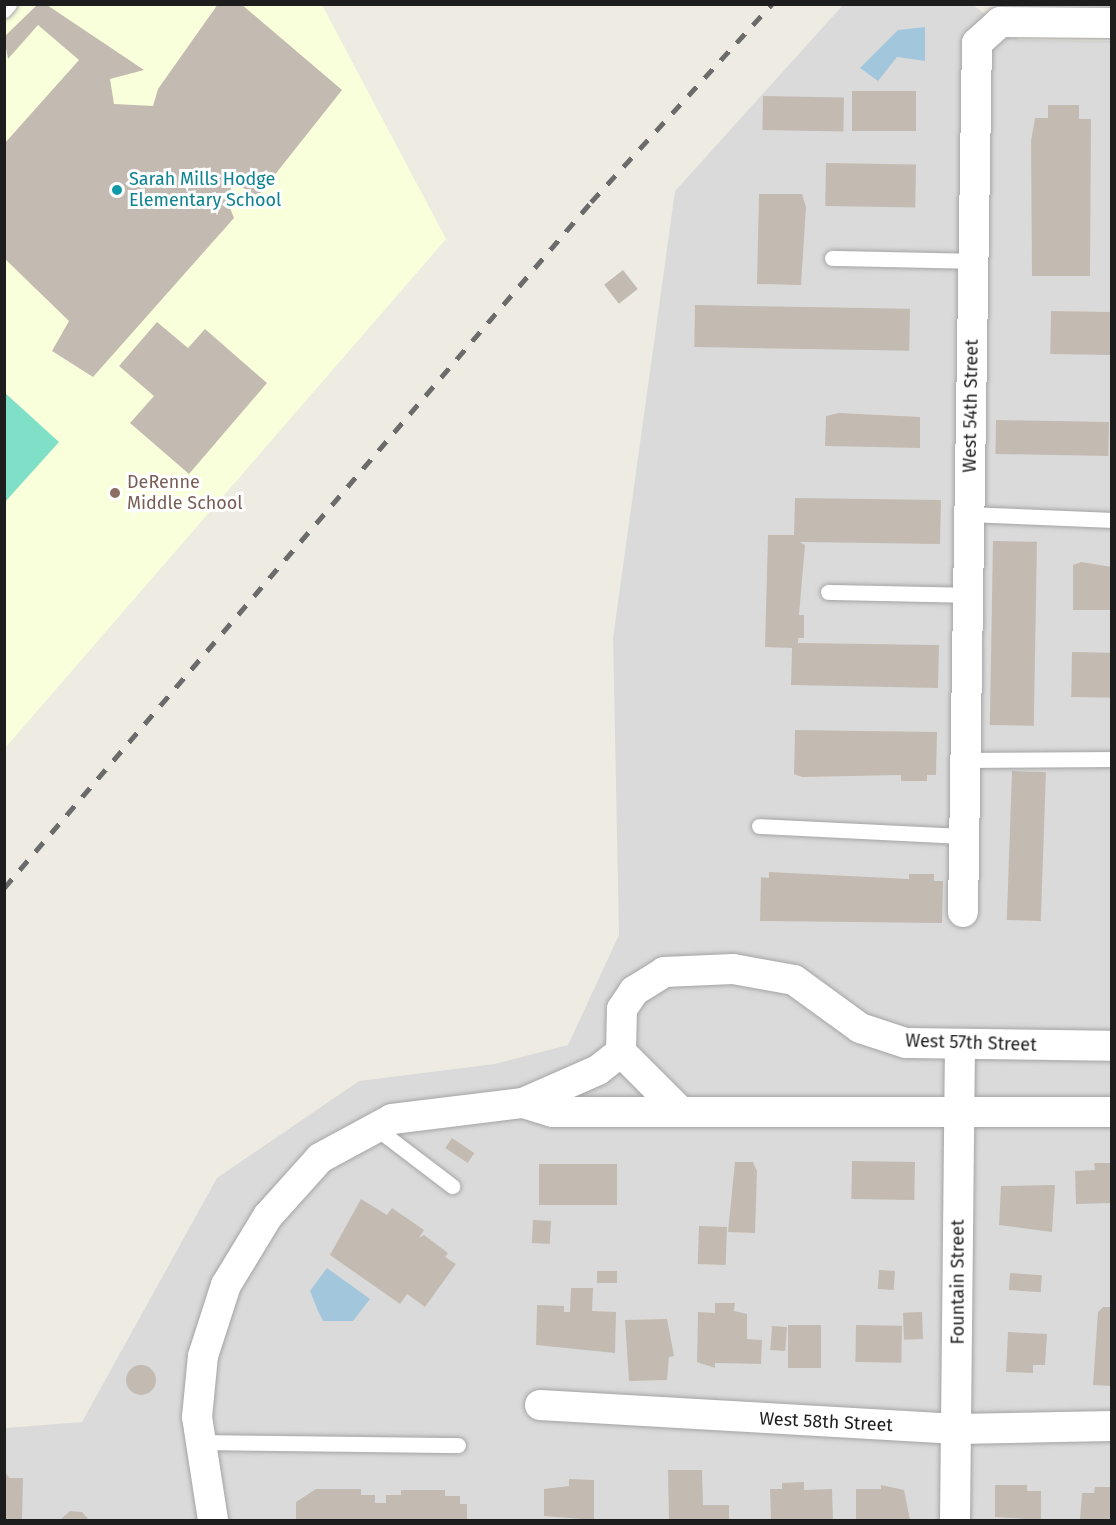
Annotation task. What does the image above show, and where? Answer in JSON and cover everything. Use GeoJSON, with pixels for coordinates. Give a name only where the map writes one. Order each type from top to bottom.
{"type":"FeatureCollection","features":[{"type":"Feature","properties":{"kind":"street","name":"West 54th Street"},"geometry":{"type":"LineString","coordinates":[[963,912],[976,43],[1000,22],[1112,23]]}},
{"type":"Feature","properties":{"kind":"street","name":"West 57th Street"},"geometry":{"type":"LineString","coordinates":[[621,1052],[622,1009],[634,991],[664,972],[733,969],[794,980],[860,1028],[906,1043],[1112,1046]]}},
{"type":"Feature","properties":{"kind":"street","name":"Fountain Street"},"geometry":{"type":"LineString","coordinates":[[954,1521],[957,1429],[960,1044]]}},
{"type":"Feature","properties":{"kind":"street"},"geometry":{"type":"LineString","coordinates":[[213,1521],[197,1417],[203,1356],[226,1285],[268,1216],[320,1158],[392,1119],[465,1106],[523,1102],[598,1070],[621,1052],[678,1109]]}},
{"type":"Feature","properties":{"kind":"street"},"geometry":{"type":"LineString","coordinates":[[523,1102],[552,1112],[678,1109],[1112,1112]]}},
{"type":"Feature","properties":{"kind":"street","name":"West 58th Street"},"geometry":{"type":"LineString","coordinates":[[540,1405],[957,1429],[1112,1426]]}},
{"type":"Feature","properties":{"kind":"lane"},"geometry":{"type":"LineString","coordinates":[[4,9],[9,4]]}},
{"type":"Feature","properties":{"kind":"lane"},"geometry":{"type":"LineString","coordinates":[[832,258],[973,261]]}},
{"type":"Feature","properties":{"kind":"lane"},"geometry":{"type":"LineString","coordinates":[[969,514],[1112,520]]}},
{"type":"Feature","properties":{"kind":"lane"},"geometry":{"type":"LineString","coordinates":[[828,592],[968,595]]}},
{"type":"Feature","properties":{"kind":"lane"},"geometry":{"type":"LineString","coordinates":[[966,760],[1112,759]]}},
{"type":"Feature","properties":{"kind":"lane"},"geometry":{"type":"LineString","coordinates":[[759,826],[965,836]]}},
{"type":"Feature","properties":{"kind":"lane"},"geometry":{"type":"LineString","coordinates":[[376,1128],[452,1186]]}},
{"type":"Feature","properties":{"kind":"lane"},"geometry":{"type":"LineString","coordinates":[[201,1442],[458,1445]]}},
{"type":"Feature","properties":{"kind":"shaded area","name":"DeRenne Middle School"},"geometry":{"type":"Polygon","coordinates":[[[5,5],[322,5],[446,239],[5,748],[5,5]]]}},
{"type":"Feature","properties":{"kind":"shaded area"},"geometry":{"type":"Polygon","coordinates":[[[843,5],[973,5],[1019,40],[1111,41],[1111,1520],[5,1520],[5,1428],[82,1422],[217,1178],[359,1081],[494,1064],[568,1045],[619,935],[613,638],[675,191],[843,5]]]}},
{"type":"Feature","properties":{"kind":"green space"},"geometry":{"type":"Polygon","coordinates":[[[4,392],[59,442],[5,502],[4,502],[4,392]]]}},
{"type":"Feature","properties":{"kind":"water"},"geometry":{"type":"Polygon","coordinates":[[[925,27],[925,61],[897,57],[878,81],[860,68],[898,30],[925,27]]]}},
{"type":"Feature","properties":{"kind":"water"},"geometry":{"type":"Polygon","coordinates":[[[327,1268],[370,1299],[353,1321],[323,1321],[318,1311],[310,1291],[327,1268]]]}},
{"type":"Feature","properties":{"kind":"building","name":"Sarah Mills Hodge Elementary School"},"geometry":{"type":"Polygon","coordinates":[[[218,4],[241,4],[342,90],[258,196],[234,183],[226,198],[234,218],[93,377],[52,351],[69,321],[4,258],[4,144],[79,60],[38,25],[8,59],[4,37],[37,5],[47,5],[144,70],[110,79],[114,104],[153,106],[158,89],[218,4]]]}},
{"type":"Feature","properties":{"kind":"building"},"geometry":{"type":"Polygon","coordinates":[[[852,91],[916,91],[916,131],[852,131],[852,91]]]}},
{"type":"Feature","properties":{"kind":"building"},"geometry":{"type":"Polygon","coordinates":[[[763,96],[844,97],[843,131],[762,130],[763,96]]]}},
{"type":"Feature","properties":{"kind":"building"},"geometry":{"type":"Polygon","coordinates":[[[1048,105],[1079,105],[1079,119],[1091,119],[1090,276],[1032,276],[1031,141],[1035,118],[1048,118],[1048,105]]]}},
{"type":"Feature","properties":{"kind":"building"},"geometry":{"type":"Polygon","coordinates":[[[826,163],[916,165],[915,208],[825,206],[826,163]]]}},
{"type":"Feature","properties":{"kind":"building"},"geometry":{"type":"Polygon","coordinates":[[[759,194],[802,194],[806,207],[801,285],[757,284],[759,194]]]}},
{"type":"Feature","properties":{"kind":"building"},"geometry":{"type":"Polygon","coordinates":[[[623,270],[638,289],[619,304],[604,285],[623,270]]]}},
{"type":"Feature","properties":{"kind":"building"},"geometry":{"type":"Polygon","coordinates":[[[695,305],[910,309],[909,351],[694,347],[695,305]]]}},
{"type":"Feature","properties":{"kind":"building"},"geometry":{"type":"Polygon","coordinates":[[[1051,311],[1112,312],[1111,355],[1050,354],[1051,311]]]}},
{"type":"Feature","properties":{"kind":"building"},"geometry":{"type":"Polygon","coordinates":[[[157,322],[188,348],[205,329],[267,383],[189,474],[130,423],[154,396],[119,366],[157,322]]]}},
{"type":"Feature","properties":{"kind":"building"},"geometry":{"type":"Polygon","coordinates":[[[839,413],[920,417],[920,448],[825,446],[826,416],[839,413]]]}},
{"type":"Feature","properties":{"kind":"building"},"geometry":{"type":"Polygon","coordinates":[[[996,420],[1109,422],[1108,456],[995,454],[996,420]]]}},
{"type":"Feature","properties":{"kind":"building"},"geometry":{"type":"Polygon","coordinates":[[[795,498],[941,500],[940,544],[800,542],[805,545],[799,615],[804,615],[804,638],[798,638],[798,643],[939,645],[938,688],[791,685],[792,648],[765,647],[768,535],[794,535],[795,498]]]}},
{"type":"Feature","properties":{"kind":"building"},"geometry":{"type":"Polygon","coordinates":[[[993,541],[1037,542],[1034,726],[990,725],[993,541]]]}},
{"type":"Feature","properties":{"kind":"building"},"geometry":{"type":"Polygon","coordinates":[[[1081,562],[1112,567],[1112,610],[1073,610],[1073,565],[1081,562]]]}},
{"type":"Feature","properties":{"kind":"building"},"geometry":{"type":"Polygon","coordinates":[[[1072,652],[1112,653],[1111,698],[1071,697],[1072,652]]]}},
{"type":"Feature","properties":{"kind":"building"},"geometry":{"type":"Polygon","coordinates":[[[795,730],[937,732],[936,775],[927,775],[927,781],[901,781],[901,775],[802,777],[794,774],[795,730]]]}},
{"type":"Feature","properties":{"kind":"building"},"geometry":{"type":"Polygon","coordinates":[[[1012,771],[1046,772],[1041,921],[1007,920],[1012,771]]]}},
{"type":"Feature","properties":{"kind":"building"},"geometry":{"type":"Polygon","coordinates":[[[769,872],[909,879],[909,874],[934,874],[934,881],[943,881],[942,923],[760,921],[761,877],[769,878],[769,872]]]}},
{"type":"Feature","properties":{"kind":"building"},"geometry":{"type":"Polygon","coordinates":[[[452,1138],[474,1153],[468,1163],[445,1148],[452,1138]]]}},
{"type":"Feature","properties":{"kind":"building"},"geometry":{"type":"Polygon","coordinates":[[[852,1161],[915,1162],[914,1200],[851,1199],[852,1161]]]}},
{"type":"Feature","properties":{"kind":"building"},"geometry":{"type":"Polygon","coordinates":[[[735,1162],[753,1162],[757,1171],[755,1233],[728,1232],[735,1162]]]}},
{"type":"Feature","properties":{"kind":"building"},"geometry":{"type":"Polygon","coordinates":[[[1094,1163],[1112,1163],[1112,1203],[1076,1204],[1075,1171],[1095,1170],[1094,1163]]]}},
{"type":"Feature","properties":{"kind":"building"},"geometry":{"type":"Polygon","coordinates":[[[539,1164],[617,1164],[617,1205],[539,1205],[539,1164]]]}},
{"type":"Feature","properties":{"kind":"building"},"geometry":{"type":"Polygon","coordinates":[[[1055,1185],[1052,1232],[999,1225],[1001,1186],[1055,1185]]]}},
{"type":"Feature","properties":{"kind":"building"},"geometry":{"type":"Polygon","coordinates":[[[361,1199],[387,1215],[392,1208],[424,1230],[419,1238],[424,1235],[448,1253],[445,1257],[456,1264],[425,1307],[407,1294],[400,1304],[330,1255],[361,1199]]]}},
{"type":"Feature","properties":{"kind":"building"},"geometry":{"type":"Polygon","coordinates":[[[533,1220],[551,1221],[550,1244],[532,1243],[533,1220]]]}},
{"type":"Feature","properties":{"kind":"building"},"geometry":{"type":"Polygon","coordinates":[[[699,1226],[727,1227],[726,1265],[698,1264],[699,1226]]]}},
{"type":"Feature","properties":{"kind":"building"},"geometry":{"type":"Polygon","coordinates":[[[879,1270],[895,1271],[894,1290],[878,1289],[879,1270]]]}},
{"type":"Feature","properties":{"kind":"building"},"geometry":{"type":"Polygon","coordinates":[[[597,1271],[617,1271],[617,1283],[597,1283],[597,1271]]]}},
{"type":"Feature","properties":{"kind":"building"},"geometry":{"type":"Polygon","coordinates":[[[1010,1273],[1042,1275],[1041,1292],[1009,1290],[1010,1273]]]}},
{"type":"Feature","properties":{"kind":"building"},"geometry":{"type":"Polygon","coordinates":[[[571,1288],[593,1288],[592,1311],[616,1312],[615,1353],[536,1345],[537,1305],[564,1306],[564,1312],[570,1312],[571,1288]]]}},
{"type":"Feature","properties":{"kind":"building"},"geometry":{"type":"Polygon","coordinates":[[[715,1303],[735,1303],[734,1311],[747,1314],[747,1339],[762,1340],[761,1364],[715,1363],[715,1368],[697,1362],[698,1312],[715,1313],[715,1303]]]}},
{"type":"Feature","properties":{"kind":"building"},"geometry":{"type":"Polygon","coordinates":[[[1103,1307],[1112,1307],[1112,1386],[1093,1385],[1098,1312],[1103,1307]]]}},
{"type":"Feature","properties":{"kind":"building"},"geometry":{"type":"Polygon","coordinates":[[[922,1312],[923,1339],[904,1340],[903,1313],[922,1312]]]}},
{"type":"Feature","properties":{"kind":"building"},"geometry":{"type":"Polygon","coordinates":[[[667,1319],[674,1356],[669,1357],[667,1380],[629,1381],[625,1320],[667,1319]]]}},
{"type":"Feature","properties":{"kind":"building"},"geometry":{"type":"Polygon","coordinates":[[[788,1325],[821,1325],[821,1368],[788,1368],[788,1325]]]}},
{"type":"Feature","properties":{"kind":"building"},"geometry":{"type":"Polygon","coordinates":[[[856,1325],[902,1326],[901,1363],[855,1362],[856,1325]]]}},
{"type":"Feature","properties":{"kind":"building"},"geometry":{"type":"Polygon","coordinates":[[[772,1326],[787,1327],[785,1351],[770,1350],[772,1326]]]}},
{"type":"Feature","properties":{"kind":"building"},"geometry":{"type":"Polygon","coordinates":[[[1008,1332],[1047,1334],[1045,1365],[1033,1365],[1033,1373],[1006,1372],[1008,1332]]]}},
{"type":"Feature","properties":{"kind":"building"},"geometry":{"type":"Polygon","coordinates":[[[141,1365],[152,1369],[156,1380],[152,1391],[141,1395],[130,1391],[126,1380],[130,1369],[141,1365]]]}},
{"type":"Feature","properties":{"kind":"building"},"geometry":{"type":"Polygon","coordinates":[[[4,1470],[9,1478],[23,1478],[22,1520],[4,1520],[4,1470]]]}},
{"type":"Feature","properties":{"kind":"building"},"geometry":{"type":"Polygon","coordinates":[[[668,1470],[702,1470],[703,1505],[729,1505],[729,1520],[669,1520],[668,1470]]]}},
{"type":"Feature","properties":{"kind":"building"},"geometry":{"type":"Polygon","coordinates":[[[569,1479],[594,1480],[594,1520],[544,1516],[544,1489],[569,1486],[569,1479]]]}},
{"type":"Feature","properties":{"kind":"building"},"geometry":{"type":"Polygon","coordinates":[[[804,1482],[804,1490],[832,1489],[833,1520],[771,1520],[770,1489],[782,1489],[782,1483],[804,1482]]]}},
{"type":"Feature","properties":{"kind":"building"},"geometry":{"type":"Polygon","coordinates":[[[881,1485],[904,1490],[910,1520],[856,1520],[856,1489],[881,1489],[881,1485]]]}},
{"type":"Feature","properties":{"kind":"building"},"geometry":{"type":"Polygon","coordinates":[[[995,1485],[1027,1485],[1027,1491],[1041,1491],[1041,1520],[995,1517],[995,1485]]]}},
{"type":"Feature","properties":{"kind":"building"},"geometry":{"type":"Polygon","coordinates":[[[1095,1487],[1112,1487],[1112,1520],[1080,1520],[1082,1493],[1094,1493],[1095,1487]]]}},
{"type":"Feature","properties":{"kind":"building"},"geometry":{"type":"Polygon","coordinates":[[[316,1489],[361,1489],[361,1495],[375,1495],[375,1503],[386,1503],[386,1495],[401,1495],[401,1490],[445,1490],[445,1496],[460,1496],[460,1504],[467,1504],[467,1520],[296,1520],[296,1502],[316,1489]]]}},
{"type":"Feature","properties":{"kind":"building"},"geometry":{"type":"Polygon","coordinates":[[[70,1511],[82,1512],[89,1520],[60,1520],[70,1511]]]}},
{"type":"Feature","properties":{"kind":"railway"},"geometry":{"type":"LineString","coordinates":[[4,888],[591,202],[772,4]]}},
{"type":"Feature","properties":{"kind":"place","name":"Sarah Mills Hodge Elementary School"},"geometry":{"type":"Point","coordinates":[117,190]}},
{"type":"Feature","properties":{"kind":"place","name":"DeRenne Middle School"},"geometry":{"type":"Point","coordinates":[115,493]}}]}
